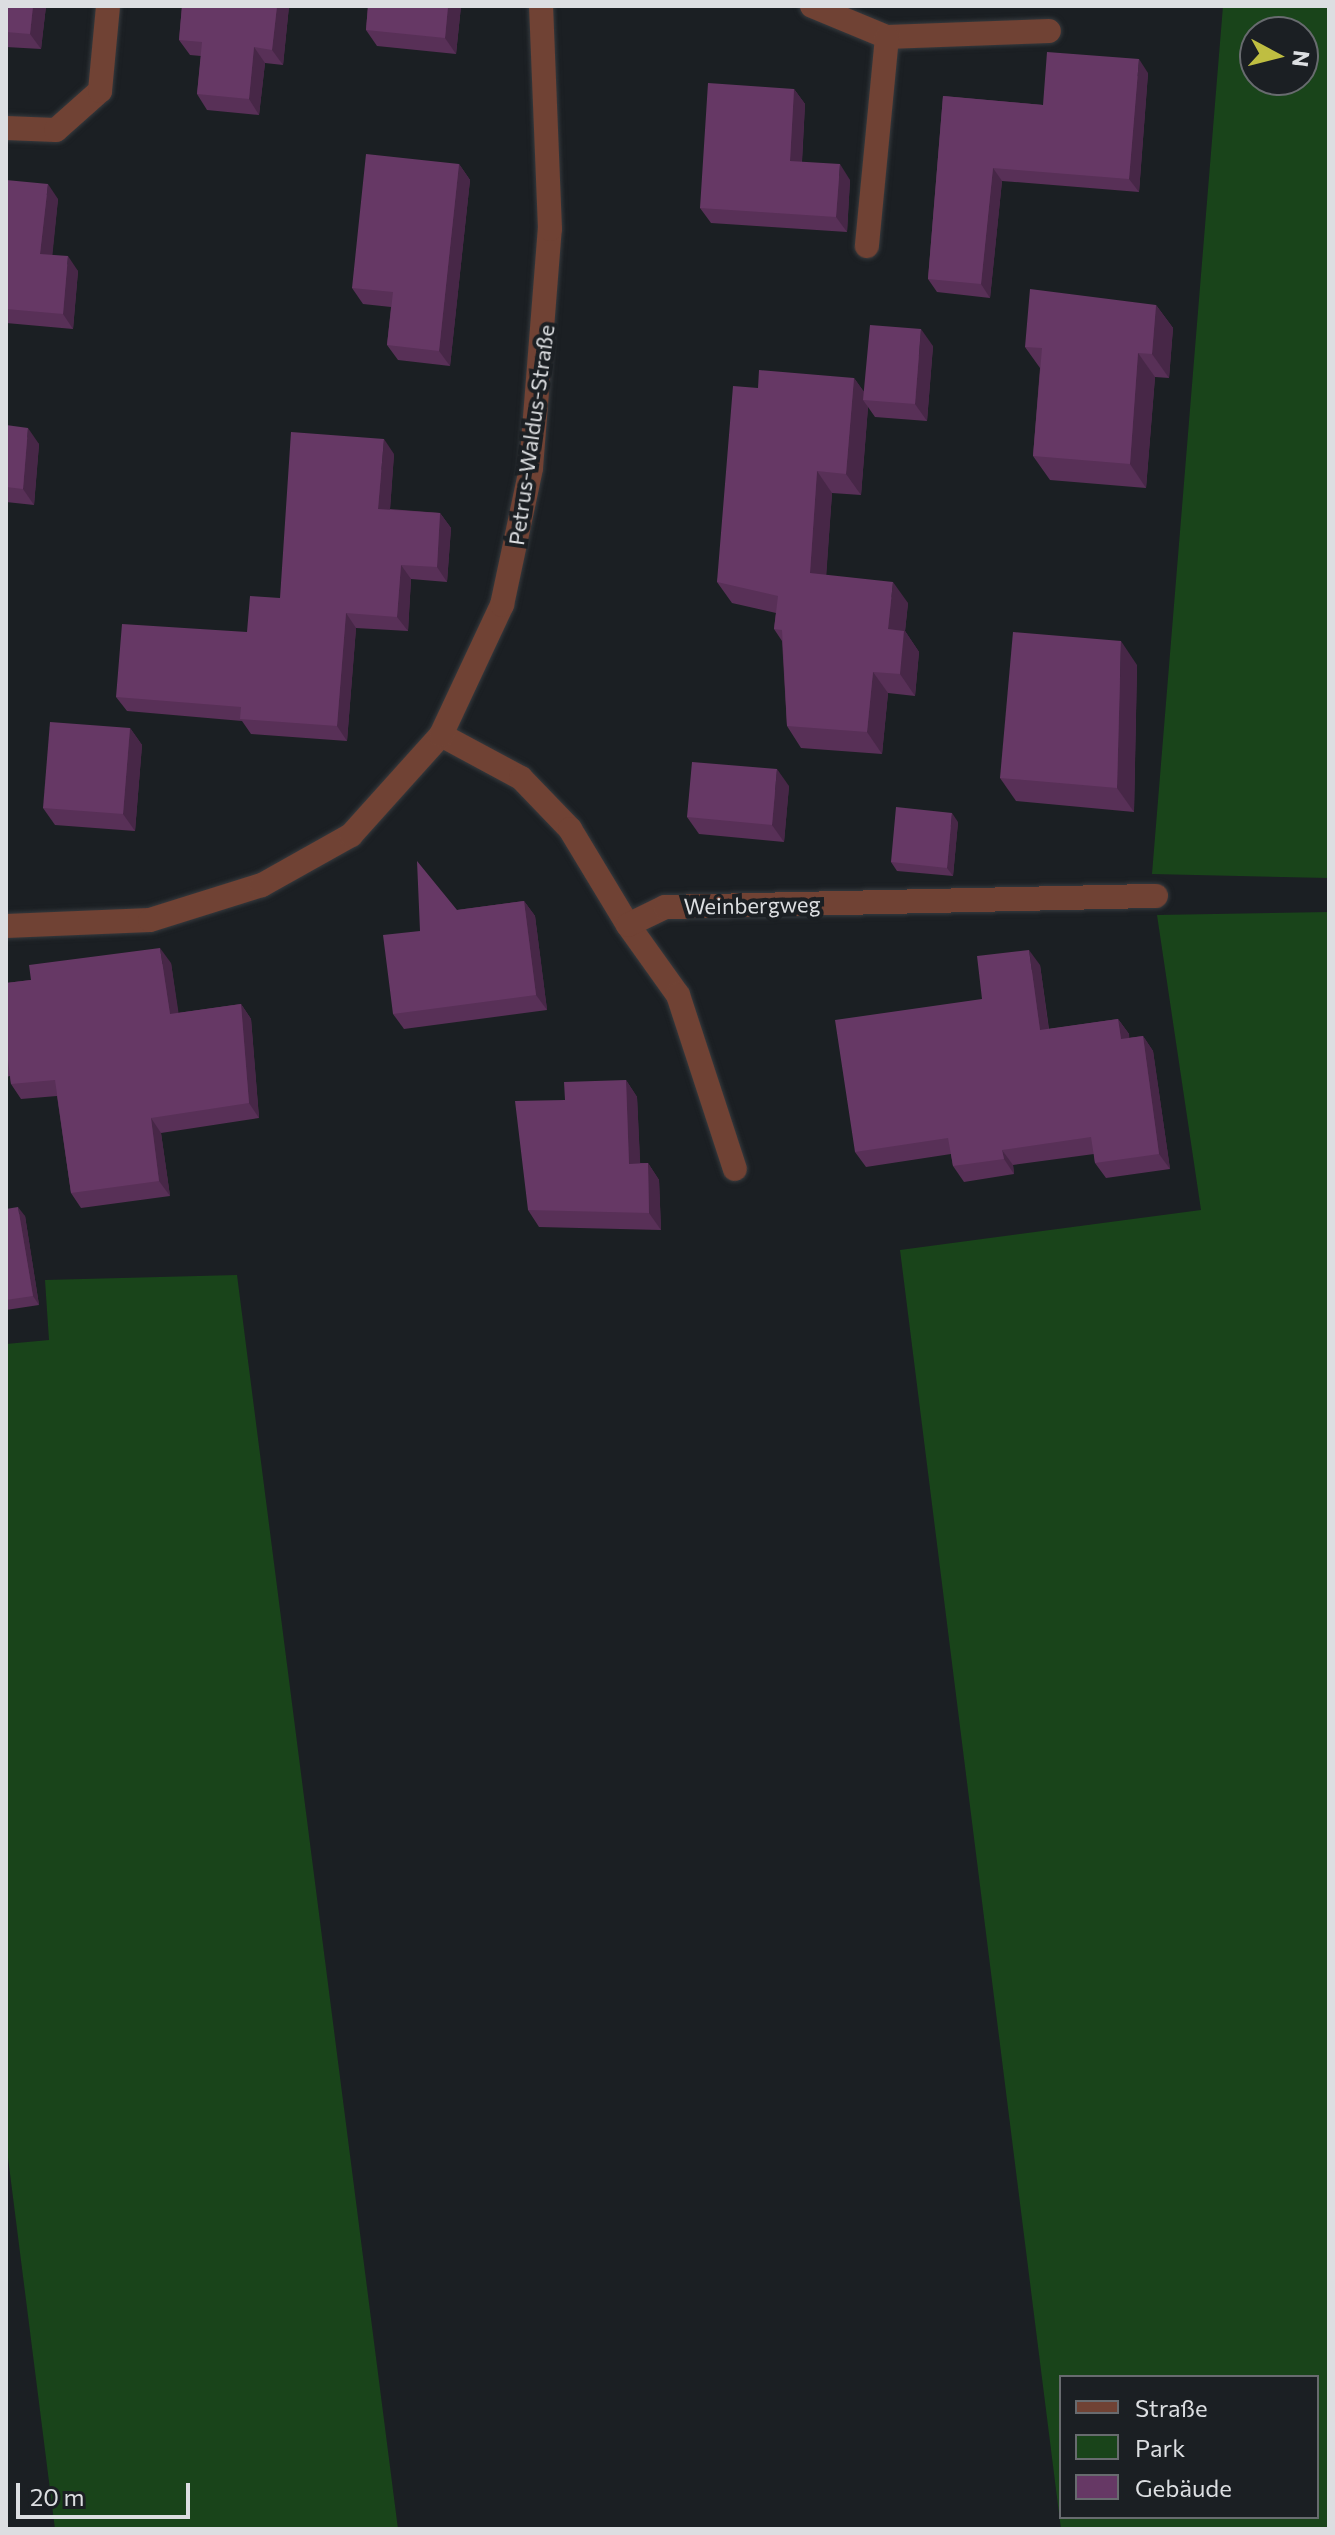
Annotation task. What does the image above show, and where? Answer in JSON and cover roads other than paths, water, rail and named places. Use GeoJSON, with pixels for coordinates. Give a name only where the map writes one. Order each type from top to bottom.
{"type":"FeatureCollection","features":[{"type":"Feature","properties":{"kind":"street"},"geometry":{"type":"LineString","coordinates":[[6,128],[56,130],[100,91],[108,6]]}},
{"type":"Feature","properties":{"kind":"street","name":"Petrus-Waldus-Straße"},"geometry":{"type":"LineString","coordinates":[[6,926],[150,920],[262,885],[351,835],[441,735],[502,605],[531,468],[550,229],[541,6]]}},
{"type":"Feature","properties":{"kind":"street"},"geometry":{"type":"LineString","coordinates":[[812,6],[887,37],[1049,31]]}},
{"type":"Feature","properties":{"kind":"street"},"geometry":{"type":"LineString","coordinates":[[867,246],[887,37]]}},
{"type":"Feature","properties":{"kind":"street"},"geometry":{"type":"LineString","coordinates":[[441,735],[521,778],[570,829],[628,925],[678,995],[735,1169]]}},
{"type":"Feature","properties":{"kind":"street","name":"Weinbergweg"},"geometry":{"type":"LineString","coordinates":[[628,925],[665,907],[1156,896]]}}]}
